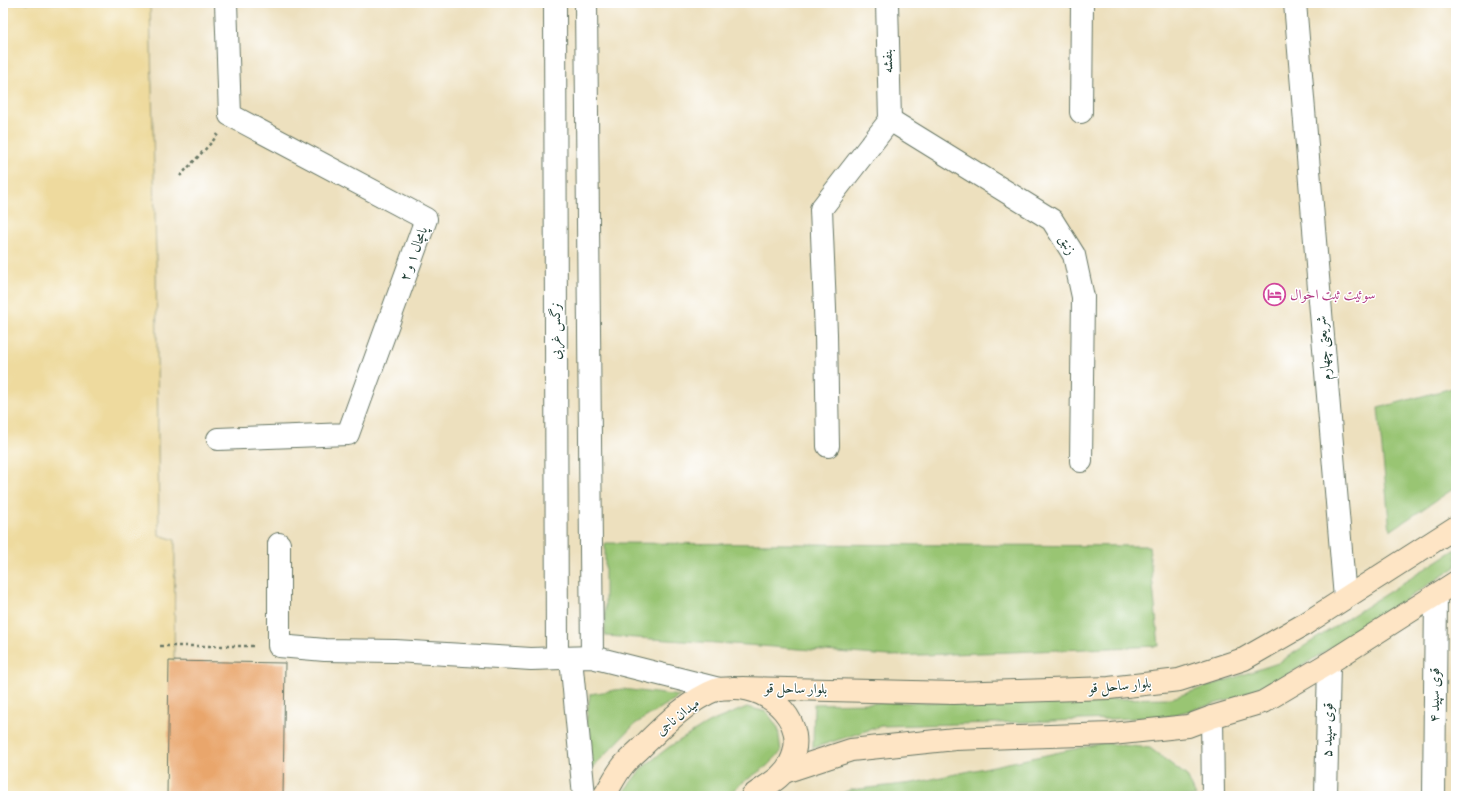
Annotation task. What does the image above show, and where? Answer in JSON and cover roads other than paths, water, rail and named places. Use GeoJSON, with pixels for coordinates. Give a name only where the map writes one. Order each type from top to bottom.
{"type":"FeatureCollection","features":[{"type":"Feature","properties":{"kind":"main road","name":"بلوار ساحل قو"},"geometry":{"type":"LineString","coordinates":[[742,688],[954,693],[1109,688],[1179,680],[1244,659],[1345,598],[1456,527]]}},
{"type":"Feature","properties":{"kind":"main road"},"geometry":{"type":"LineString","coordinates":[[784,772],[851,750],[955,739],[1112,734],[1188,726],[1212,717],[1263,702],[1329,663],[1456,582]]}},
{"type":"Feature","properties":{"kind":"main road","name":"میدان ناجی"},"geometry":{"type":"LineString","coordinates":[[604,796],[622,766],[657,732],[689,705],[719,689],[742,688],[761,693],[779,705],[788,715],[793,726],[795,738],[791,762],[784,772],[752,796]]}},
{"type":"Feature","properties":{"kind":"street","name":"پامچال ۱ و ۲"},"geometry":{"type":"LineString","coordinates":[[218,439],[348,434],[426,219],[230,115],[226,3]]}},
{"type":"Feature","properties":{"kind":"street","name":"نرگس غربی"},"geometry":{"type":"LineString","coordinates":[[554,3],[574,657]]}},
{"type":"Feature","properties":{"kind":"street"},"geometry":{"type":"LineString","coordinates":[[584,796],[574,657],[586,3]]}},
{"type":"Feature","properties":{"kind":"street","name":"بنفشه"},"geometry":{"type":"LineString","coordinates":[[887,3],[890,120]]}},
{"type":"Feature","properties":{"kind":"street"},"geometry":{"type":"LineString","coordinates":[[1081,112],[1082,3]]}},
{"type":"Feature","properties":{"kind":"street","name":"شریعتی چهارم"},"geometry":{"type":"LineString","coordinates":[[1295,3],[1345,598]]}},
{"type":"Feature","properties":{"kind":"street"},"geometry":{"type":"LineString","coordinates":[[828,446],[826,334],[820,209],[890,120]]}},
{"type":"Feature","properties":{"kind":"street","name":"زنبق"},"geometry":{"type":"LineString","coordinates":[[890,120],[1052,220],[1074,255],[1082,297],[1081,461]]}},
{"type":"Feature","properties":{"kind":"street"},"geometry":{"type":"LineString","coordinates":[[279,544],[280,646],[325,650],[395,651],[531,659],[574,657],[719,689]]}},
{"type":"Feature","properties":{"kind":"street","name":"قوی سپید ۴"},"geometry":{"type":"LineString","coordinates":[[1434,796],[1436,595]]}},
{"type":"Feature","properties":{"kind":"street","name":"قوی سپید ۵"},"geometry":{"type":"LineString","coordinates":[[1326,796],[1329,663]]}},
{"type":"Feature","properties":{"kind":"street"},"geometry":{"type":"LineString","coordinates":[[1212,717],[1213,796]]}},
{"type":"Feature","properties":{"kind":"place","name":"سوئیت ثبت احوال"},"geometry":{"type":"Point","coordinates":[1274,295]}}]}
